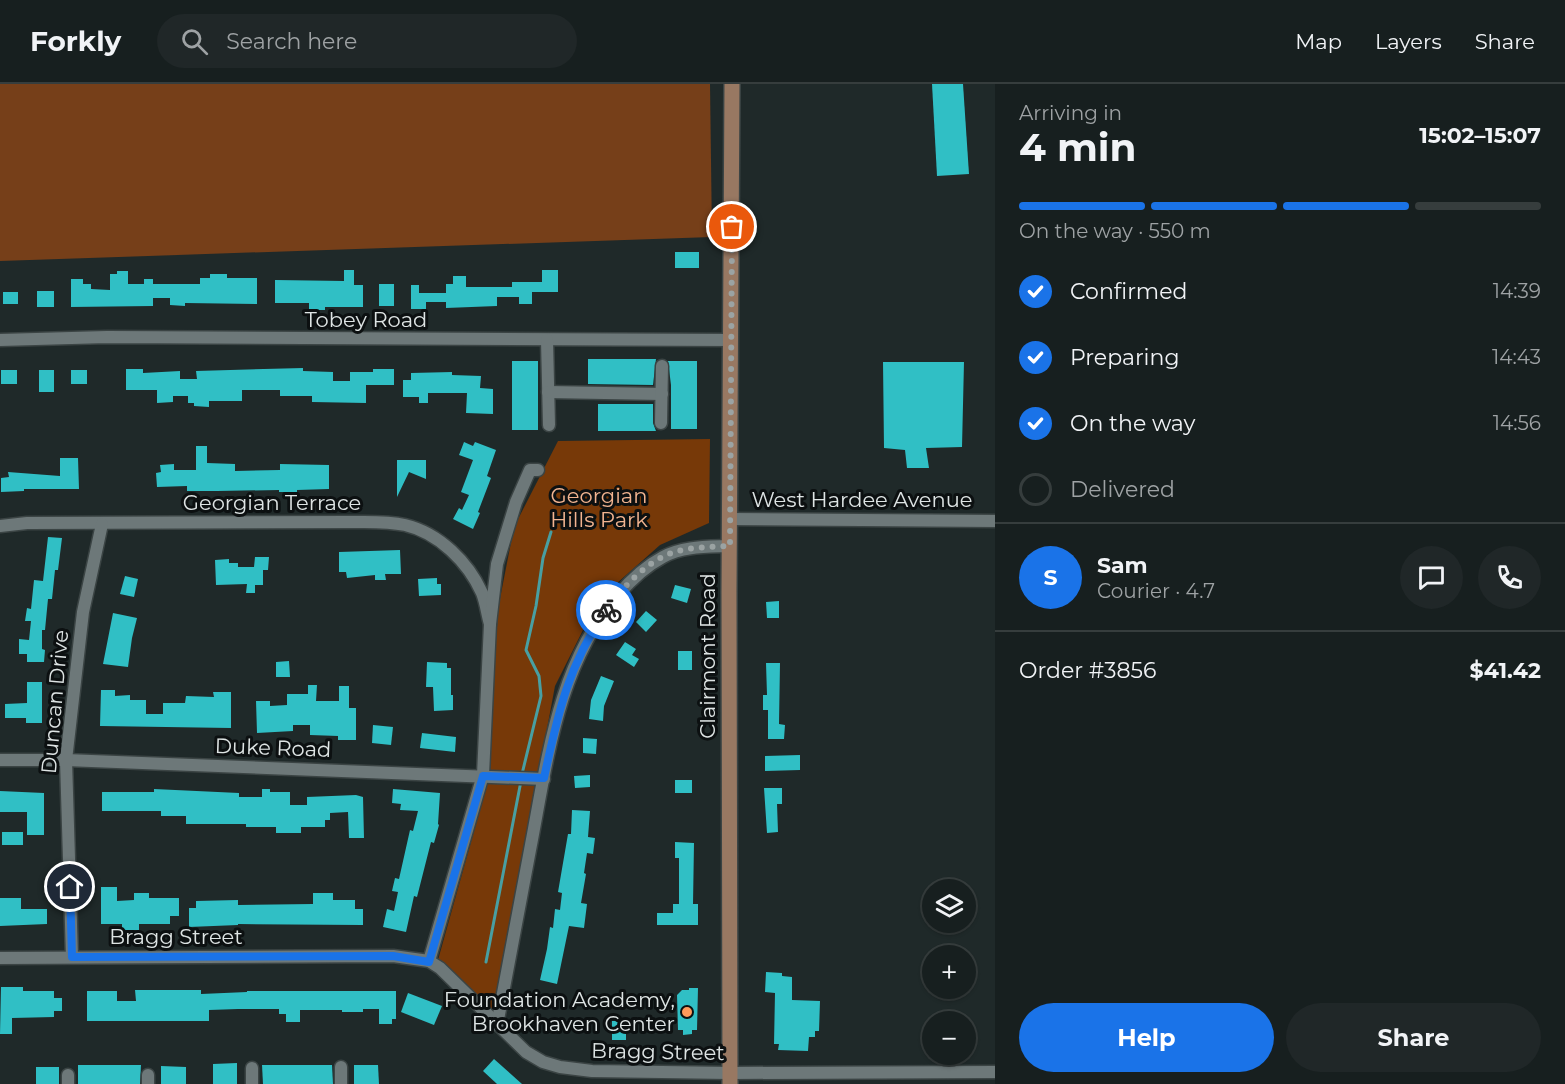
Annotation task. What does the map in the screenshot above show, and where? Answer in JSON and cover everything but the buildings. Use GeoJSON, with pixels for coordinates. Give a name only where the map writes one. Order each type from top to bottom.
{"type":"FeatureCollection","features":[{"type":"Feature","properties":{"kind":"main road","name":"Clairmont Road"},"geometry":{"type":"LineString","coordinates":[[730,1079],[732,84]]}},
{"type":"Feature","properties":{"kind":"street","name":"Tobey Road"},"geometry":{"type":"LineString","coordinates":[[0,340],[108,338],[731,340]]}},
{"type":"Feature","properties":{"kind":"street"},"geometry":{"type":"LineString","coordinates":[[547,340],[549,425]]}},
{"type":"Feature","properties":{"kind":"street"},"geometry":{"type":"LineString","coordinates":[[662,366],[662,423]]}},
{"type":"Feature","properties":{"kind":"street"},"geometry":{"type":"LineString","coordinates":[[548,393],[662,393]]}},
{"type":"Feature","properties":{"kind":"street"},"geometry":{"type":"LineString","coordinates":[[429,962],[483,776],[490,624],[497,564],[516,502],[530,470],[538,470]]}},
{"type":"Feature","properties":{"kind":"street","name":"West Hardee Avenue"},"geometry":{"type":"LineString","coordinates":[[730,519],[995,521]]}},
{"type":"Feature","properties":{"kind":"street","name":"Georgian Terrace"},"geometry":{"type":"LineString","coordinates":[[0,526],[27,523],[384,522],[407,526],[437,540],[450,549],[467,567],[482,594],[490,624]]}},
{"type":"Feature","properties":{"kind":"street","name":"Duncan Drive"},"geometry":{"type":"LineString","coordinates":[[72,957],[66,760],[83,612],[102,524]]}},
{"type":"Feature","properties":{"kind":"street"},"geometry":{"type":"LineString","coordinates":[[497,1025],[544,778],[569,677],[592,630],[628,584],[666,555],[692,548],[730,546]]}},
{"type":"Feature","properties":{"kind":"street","name":"Duke Road"},"geometry":{"type":"LineString","coordinates":[[0,760],[66,760],[544,778]]}},
{"type":"Feature","properties":{"kind":"street","name":"Bragg Street"},"geometry":{"type":"LineString","coordinates":[[0,958],[393,956],[429,962],[440,968],[526,1052],[543,1062],[560,1068],[730,1079],[995,1072]]}},
{"type":"Feature","properties":{"kind":"street"},"geometry":{"type":"LineString","coordinates":[[341,1067],[341,1084]]}},
{"type":"Feature","properties":{"kind":"street"},"geometry":{"type":"LineString","coordinates":[[252,1068],[252,1084]]}},
{"type":"Feature","properties":{"kind":"green space","name":"Georgian Hills Park"},"geometry":{"type":"Polygon","coordinates":[[[710,439],[709,523],[660,545],[598,600],[555,686],[493,1017],[438,960],[488,781],[497,614],[514,527],[558,441],[710,439]]]}},
{"type":"Feature","properties":{"kind":"shaded area"},"geometry":{"type":"Polygon","coordinates":[[[0,84],[710,84],[712,237],[0,261],[0,84]]]}},
{"type":"Feature","properties":{"kind":"waterway"},"geometry":{"type":"LineString","coordinates":[[522,774],[541,696],[539,676],[526,650],[536,606],[543,558],[551,532]]}},
{"type":"Feature","properties":{"kind":"waterway"},"geometry":{"type":"LineString","coordinates":[[486,962],[521,781]]}},
{"type":"Feature","properties":{"kind":"way so far"},"geometry":{"type":"LineString","coordinates":[[606,610],[628,584],[666,555],[692,548],[730,546],[732,227]]}},
{"type":"Feature","properties":{"kind":"place","name":"Foundation Academy, Brookhaven Center"},"geometry":{"type":"Point","coordinates":[687,1012]}},
{"type":"Feature","properties":{"kind":"route"},"geometry":{"type":"LineString","coordinates":[[70,887],[72,957],[393,956],[429,962],[483,776],[544,778],[569,677],[592,630],[606,610]]}}]}
